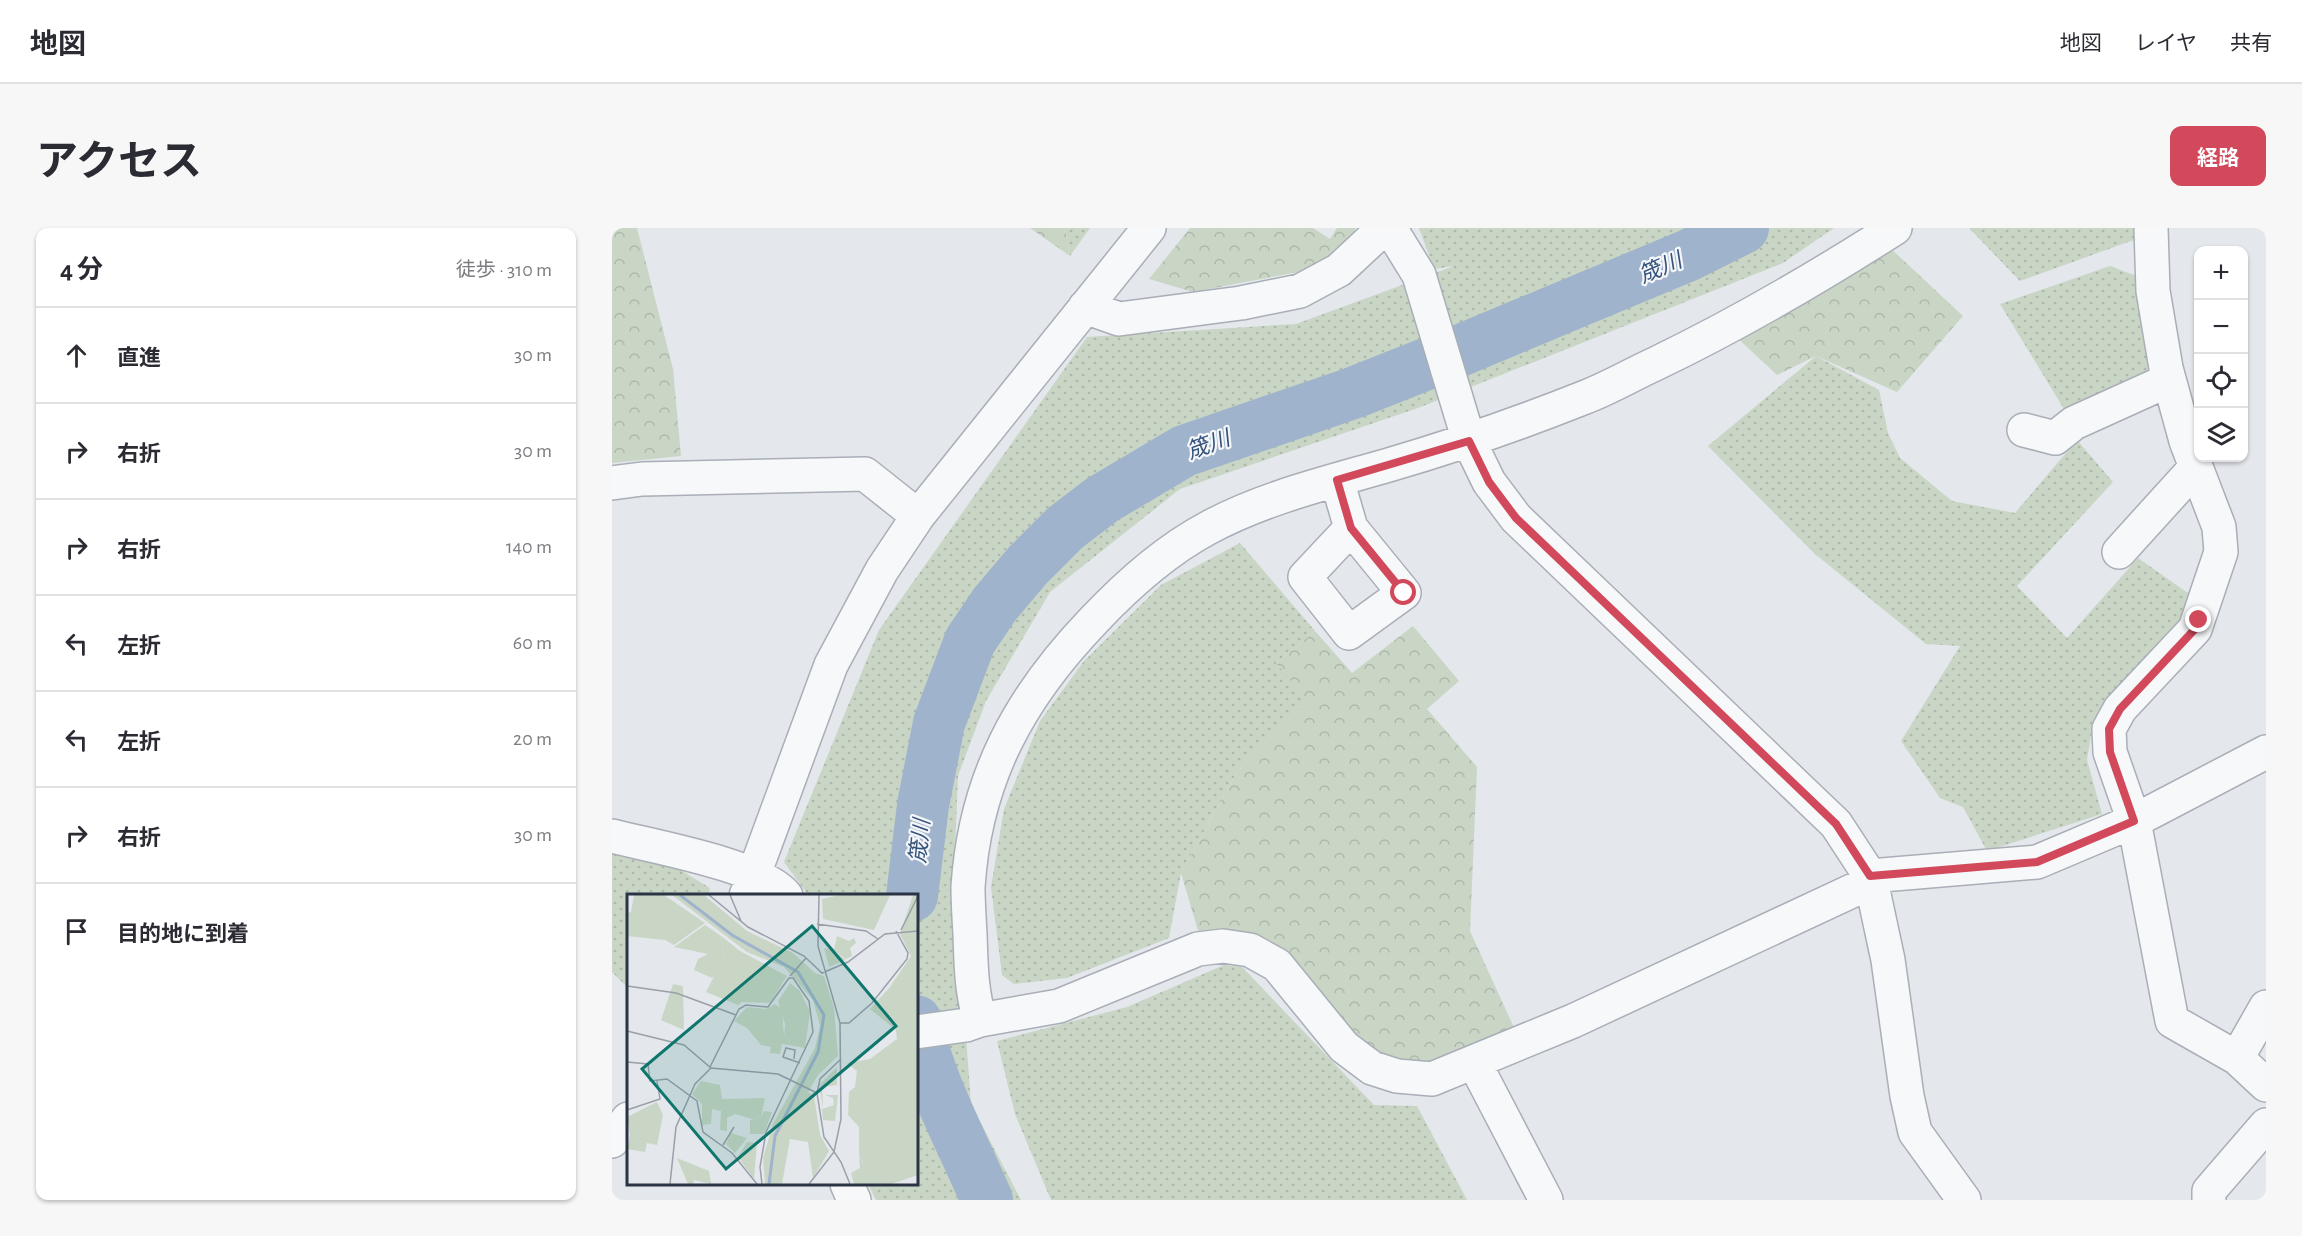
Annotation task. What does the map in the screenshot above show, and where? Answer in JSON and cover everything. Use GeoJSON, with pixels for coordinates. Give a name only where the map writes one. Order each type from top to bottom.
{"type":"FeatureCollection","features":[{"type":"Feature","properties":{"kind":"street"},"geometry":{"type":"LineString","coordinates":[[749,885],[831,665],[882,570],[918,516],[1149,228]]}},
{"type":"Feature","properties":{"kind":"street"},"geometry":{"type":"LineString","coordinates":[[1085,307],[1119,319],[1241,303],[1300,291],[1339,270],[1384,228]]}},
{"type":"Feature","properties":{"kind":"street"},"geometry":{"type":"LineString","coordinates":[[1390,228],[1419,275],[1469,441],[1489,482],[1516,518],[1836,824],[1870,879],[1888,960],[1907,1096],[1915,1132],[1964,1200]]}},
{"type":"Feature","properties":{"kind":"street"},"geometry":{"type":"LineString","coordinates":[[973,1022],[968,888],[985,789],[1005,740],[1032,693],[1068,647],[1097,616],[1163,556],[1210,527],[1256,507],[1337,480],[1469,441],[1587,397],[1725,330],[1895,228]]}},
{"type":"Feature","properties":{"kind":"street"},"geometry":{"type":"LineString","coordinates":[[2151,228],[2153,291],[2169,380],[2186,441],[2219,527],[2221,552],[2195,629],[2120,709],[2109,729],[2110,752],[2134,821],[2172,1021],[2237,1058],[2266,1085]]}},
{"type":"Feature","properties":{"kind":"street"},"geometry":{"type":"LineString","coordinates":[[2024,429],[2055,438],[2074,423],[2169,380]]}},
{"type":"Feature","properties":{"kind":"street"},"geometry":{"type":"LineString","coordinates":[[2119,552],[2196,467]]}},
{"type":"Feature","properties":{"kind":"street"},"geometry":{"type":"LineString","coordinates":[[612,483],[642,479],[865,474],[918,516]]}},
{"type":"Feature","properties":{"kind":"street"},"geometry":{"type":"LineString","coordinates":[[1337,480],[1351,528]]}},
{"type":"Feature","properties":{"kind":"street"},"geometry":{"type":"LineString","coordinates":[[918,1032],[1059,1006],[1198,949],[1223,946],[1250,950],[1276,965],[1344,1047],[1372,1068],[1397,1076],[1432,1079],[1573,1021],[1870,879],[2037,862],[2134,821],[2266,752]]}},
{"type":"Feature","properties":{"kind":"street"},"geometry":{"type":"LineString","coordinates":[[612,836],[703,859],[749,885],[780,887],[785,894]]}},
{"type":"Feature","properties":{"kind":"street"},"geometry":{"type":"LineString","coordinates":[[2237,1058],[2266,1007]]}},
{"type":"Feature","properties":{"kind":"street"},"geometry":{"type":"LineString","coordinates":[[1474,1062],[1546,1200]]}},
{"type":"Feature","properties":{"kind":"street"},"geometry":{"type":"LineString","coordinates":[[612,1141],[627,1120]]}},
{"type":"Feature","properties":{"kind":"street"},"geometry":{"type":"LineString","coordinates":[[2209,1200],[2209,1191],[2266,1125]]}},
{"type":"Feature","properties":{"kind":"street"},"geometry":{"type":"LineString","coordinates":[[848,1185],[854,1200]]}},
{"type":"Feature","properties":{"kind":"green space"},"geometry":{"type":"Polygon","coordinates":[[[612,228],[637,228],[673,369],[681,456],[612,463],[612,228]]]}},
{"type":"Feature","properties":{"kind":"green space"},"geometry":{"type":"Polygon","coordinates":[[[1030,228],[1065,228],[1070,256],[1030,228]]]}},
{"type":"Feature","properties":{"kind":"green space"},"geometry":{"type":"Polygon","coordinates":[[[1065,228],[1090,228],[1070,256],[1065,228]]]}},
{"type":"Feature","properties":{"kind":"green space"},"geometry":{"type":"Polygon","coordinates":[[[1190,228],[1313,228],[1330,239],[1337,228],[1356,228],[1335,265],[1193,292],[1149,279],[1190,228]]]}},
{"type":"Feature","properties":{"kind":"green space"},"geometry":{"type":"Polygon","coordinates":[[[1419,228],[1834,228],[1783,263],[1418,408],[1180,489],[1050,592],[986,701],[958,776],[954,875],[971,1104],[1021,1200],[876,1200],[868,1185],[918,1185],[918,894],[807,894],[784,862],[879,630],[1087,337],[1296,324],[1454,266],[1434,269],[1419,228]]]}},
{"type":"Feature","properties":{"kind":"green space"},"geometry":{"type":"Polygon","coordinates":[[[1969,228],[2143,228],[2142,237],[2020,281],[1969,228]]]}},
{"type":"Feature","properties":{"kind":"green space"},"geometry":{"type":"Polygon","coordinates":[[[1886,244],[1963,316],[1897,392],[1816,356],[1777,375],[1733,334],[1886,244]]]}},
{"type":"Feature","properties":{"kind":"green space"},"geometry":{"type":"Polygon","coordinates":[[[2110,266],[2139,277],[2148,370],[2064,409],[2000,304],[2110,266]]]}},
{"type":"Feature","properties":{"kind":"green space"},"geometry":{"type":"Polygon","coordinates":[[[1816,356],[1879,390],[1888,433],[1900,458],[1952,501],[2015,513],[2077,440],[2113,482],[2017,586],[2067,638],[2138,558],[2195,598],[2195,629],[2094,718],[2087,760],[2102,814],[1987,851],[1963,807],[1940,798],[1901,741],[1960,646],[1926,644],[1815,554],[1708,446],[1816,356]]]}},
{"type":"Feature","properties":{"kind":"green space"},"geometry":{"type":"Polygon","coordinates":[[[1240,543],[1315,631],[1276,663],[1309,700],[1237,772],[1181,873],[1169,938],[1067,978],[1014,984],[1002,975],[991,887],[1004,809],[1040,721],[1084,661],[1161,585],[1240,543]]]}},
{"type":"Feature","properties":{"kind":"green space"},"geometry":{"type":"Polygon","coordinates":[[[1413,626],[1459,681],[1427,709],[1477,767],[1470,931],[1516,1032],[1432,1064],[1397,1061],[1372,1054],[1277,950],[1199,934],[1181,873],[1237,772],[1308,701],[1276,663],[1315,631],[1352,673],[1413,626]]]}},
{"type":"Feature","properties":{"kind":"green space"},"geometry":{"type":"Polygon","coordinates":[[[612,851],[659,857],[710,888],[708,894],[627,894],[627,987],[612,972],[612,851]]]}},
{"type":"Feature","properties":{"kind":"green space"},"geometry":{"type":"Polygon","coordinates":[[[1224,965],[1242,967],[1374,1105],[1417,1106],[1467,1200],[1051,1200],[1015,1114],[997,1041],[1127,1007],[1224,965]]]}},
{"type":"Feature","properties":{"kind":"waterway","name":"筬川"},"geometry":{"type":"LineString","coordinates":[[912,894],[923,805],[939,723],[970,641],[995,604],[1028,565],[1065,528],[1103,499],[1184,451],[1353,393],[1459,351],[1689,255],[1743,228]]}},
{"type":"Feature","properties":{"kind":"waterway","name":"筬川"},"geometry":{"type":"LineString","coordinates":[[918,1029],[929,1068],[987,1200]]}},
{"type":"Feature","properties":{"kind":"route"},"geometry":{"type":"LineString","coordinates":[[1404,593],[1351,528],[1337,480],[1469,441],[1489,482],[1516,518],[1836,824],[1870,876],[2037,862],[2134,821],[2110,752],[2109,729],[2120,709],[2195,629],[2199,620]]}}]}
